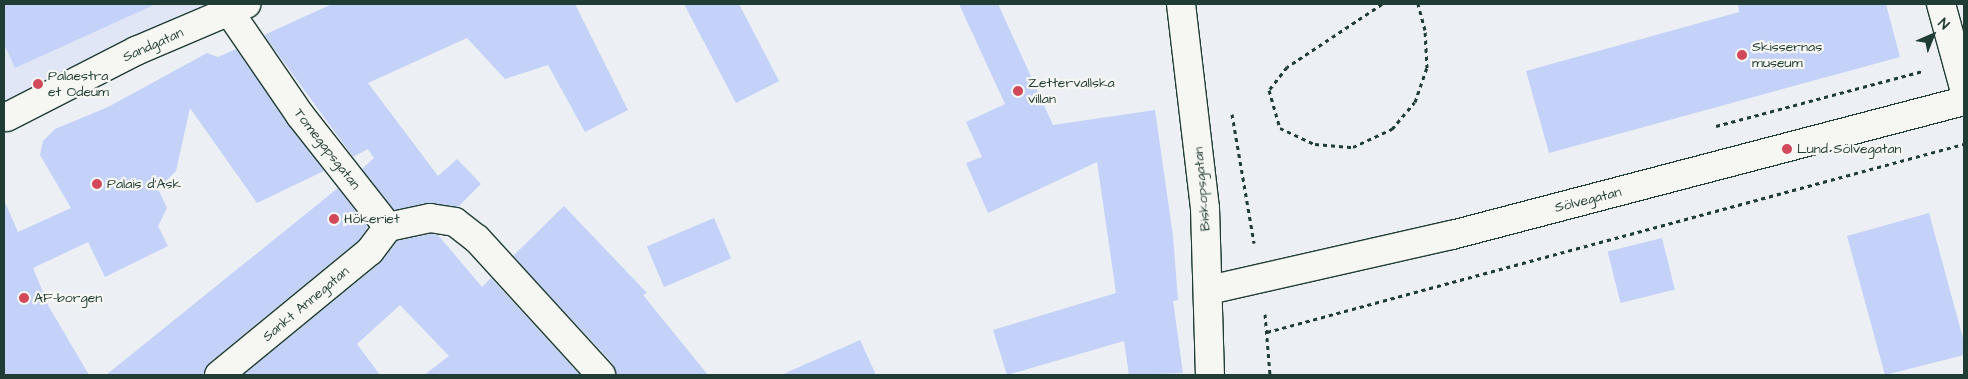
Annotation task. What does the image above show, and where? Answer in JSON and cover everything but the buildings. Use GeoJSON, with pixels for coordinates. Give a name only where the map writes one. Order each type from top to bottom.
{"type":"FeatureCollection","features":[{"type":"Feature","properties":{"kind":"street","name":"Biskopsgatan"},"geometry":{"type":"LineString","coordinates":[[1182,4],[1205,208],[1209,290],[1210,375]]}},
{"type":"Feature","properties":{"kind":"street"},"geometry":{"type":"LineString","coordinates":[[1941,4],[1964,88]]}},
{"type":"Feature","properties":{"kind":"street","name":"Sandgatan"},"geometry":{"type":"LineString","coordinates":[[7,117],[136,51],[234,6]]}},
{"type":"Feature","properties":{"kind":"street","name":"Tomegapsgatan"},"geometry":{"type":"LineString","coordinates":[[234,6],[300,115],[388,227]]}},
{"type":"Feature","properties":{"kind":"street","name":"Sölvegatan"},"geometry":{"type":"LineString","coordinates":[[1209,290],[1452,235],[1964,101]]}},
{"type":"Feature","properties":{"kind":"street"},"geometry":{"type":"LineString","coordinates":[[388,227],[430,218],[455,222],[477,240],[601,375]]}},
{"type":"Feature","properties":{"kind":"street","name":"Sankt Annegatan"},"geometry":{"type":"LineString","coordinates":[[219,375],[370,251],[388,227]]}},
{"type":"Feature","properties":{"kind":"path"},"geometry":{"type":"LineString","coordinates":[[1382,4],[1287,67],[1269,90],[1280,128],[1315,144],[1353,147],[1392,130],[1415,102],[1427,68],[1425,30],[1418,4]]}},
{"type":"Feature","properties":{"kind":"path"},"geometry":{"type":"LineString","coordinates":[[1231,106],[1261,279],[1270,375]]}},
{"type":"Feature","properties":{"kind":"path"},"geometry":{"type":"LineString","coordinates":[[1267,332],[1964,144]]}},
{"type":"Feature","properties":{"kind":"shaded area","name":"Palaestra et Odeum"},"geometry":{"type":"Polygon","coordinates":[[[4,4],[247,4],[4,119],[4,4]]]}},
{"type":"Feature","properties":{"kind":"place","name":"Skissernas museum"},"geometry":{"type":"Point","coordinates":[1742,55]}},
{"type":"Feature","properties":{"kind":"place","name":"Palaestra et Odeum"},"geometry":{"type":"Point","coordinates":[38,84]}},
{"type":"Feature","properties":{"kind":"place","name":"Zettervallska villan"},"geometry":{"type":"Point","coordinates":[1018,91]}},
{"type":"Feature","properties":{"kind":"place","name":"Lund Sölvegatan"},"geometry":{"type":"Point","coordinates":[1787,149]}},
{"type":"Feature","properties":{"kind":"place","name":"Palais d'Ask"},"geometry":{"type":"Point","coordinates":[97,184]}},
{"type":"Feature","properties":{"kind":"place","name":"Hökeriet"},"geometry":{"type":"Point","coordinates":[334,219]}},
{"type":"Feature","properties":{"kind":"place","name":"AF-borgen"},"geometry":{"type":"Point","coordinates":[24,298]}}]}
